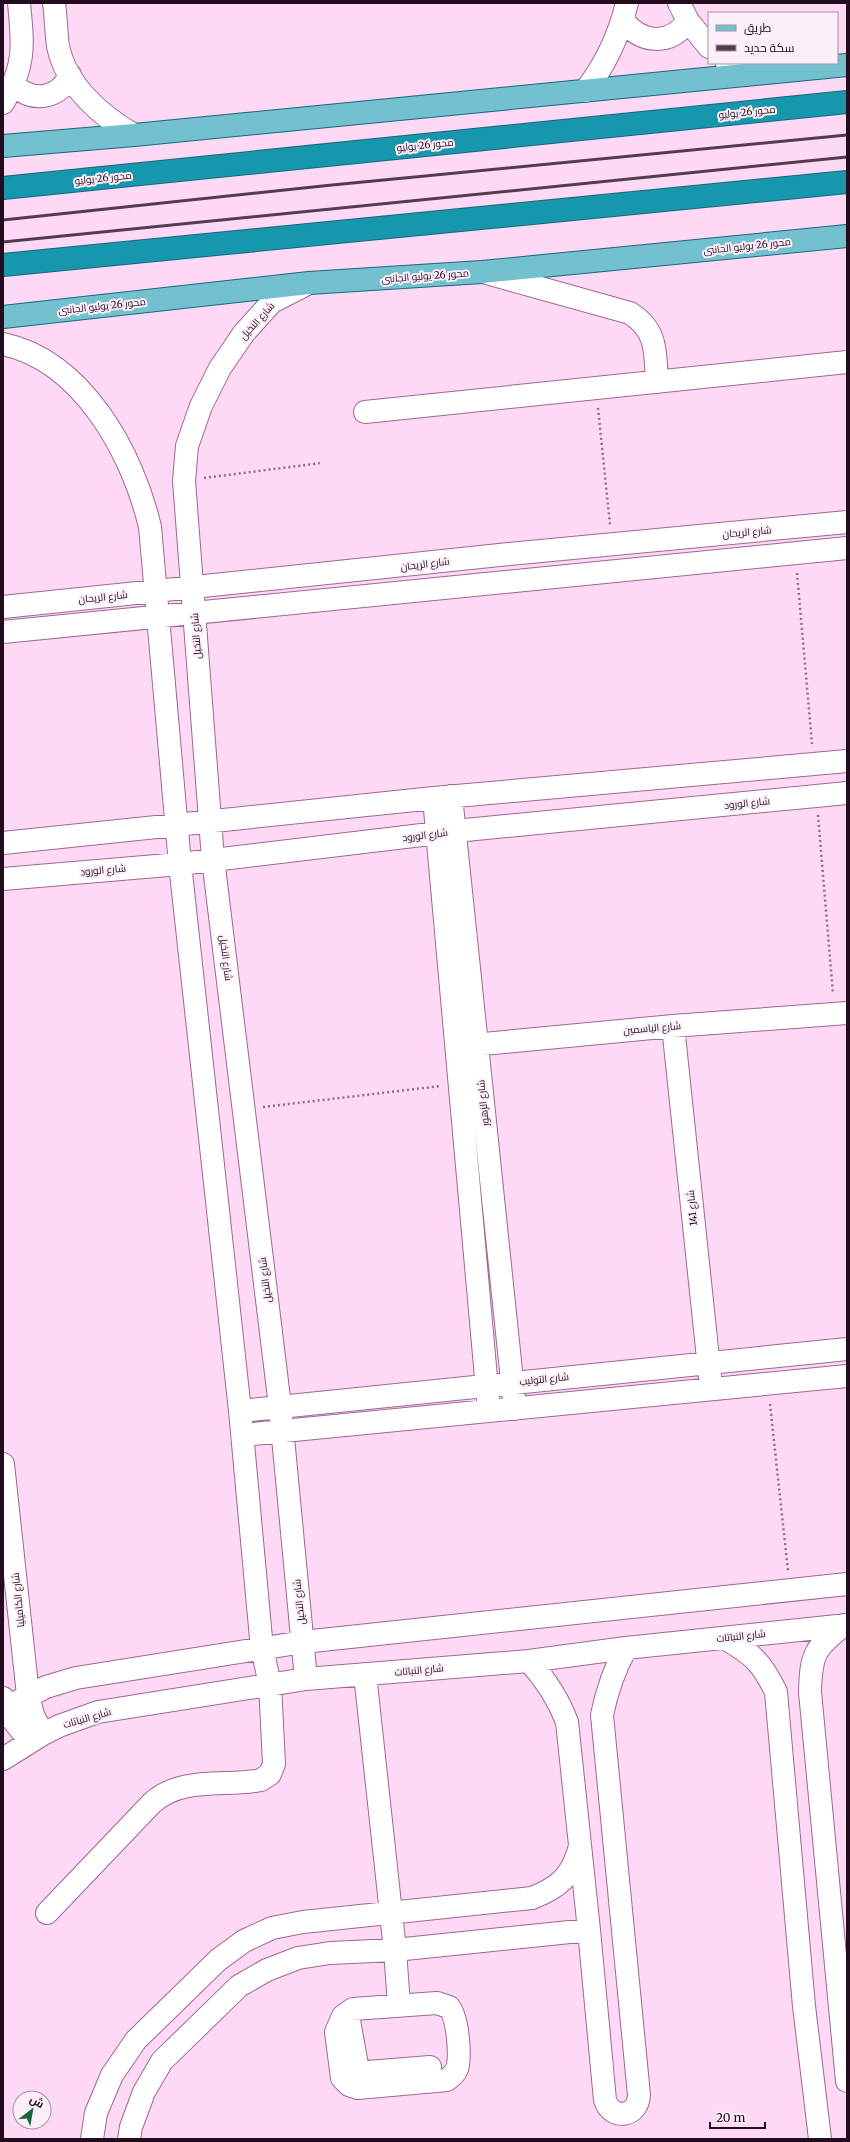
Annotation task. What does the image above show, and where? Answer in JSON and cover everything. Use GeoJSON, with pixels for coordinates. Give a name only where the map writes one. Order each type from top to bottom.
{"type":"FeatureCollection","features":[{"type":"Feature","properties":{"kind":"highway","name":"محور 26 يوليو"},"geometry":{"type":"LineString","coordinates":[[3,188],[847,102]]}},
{"type":"Feature","properties":{"kind":"highway"},"geometry":{"type":"LineString","coordinates":[[3,265],[847,182]]}},
{"type":"Feature","properties":{"kind":"main road"},"geometry":{"type":"LineString","coordinates":[[3,146],[134,135],[585,91],[736,69],[847,65]]}},
{"type":"Feature","properties":{"kind":"main road","name":"محور 26 يوليو الجانبى"},"geometry":{"type":"LineString","coordinates":[[3,317],[309,283],[482,272],[847,236]]}},
{"type":"Feature","properties":{"kind":"street"},"geometry":{"type":"LineString","coordinates":[[19,3],[23,44],[20,64],[9,94],[45,96],[61,89],[70,75]]}},
{"type":"Feature","properties":{"kind":"street"},"geometry":{"type":"LineString","coordinates":[[54,3],[58,47],[70,75],[80,90],[104,116],[134,135]]}},
{"type":"Feature","properties":{"kind":"street"},"geometry":{"type":"LineString","coordinates":[[625,12],[628,27],[643,37],[660,39],[676,34],[684,12]]}},
{"type":"Feature","properties":{"kind":"street"},"geometry":{"type":"LineString","coordinates":[[585,91],[608,57],[625,12]]}},
{"type":"Feature","properties":{"kind":"street"},"geometry":{"type":"LineString","coordinates":[[684,12],[708,46]]}},
{"type":"Feature","properties":{"kind":"street"},"geometry":{"type":"LineString","coordinates":[[482,272],[630,313],[646,325],[652,338],[657,382]]}},
{"type":"Feature","properties":{"kind":"street","name":"شارع النخيل"},"geometry":{"type":"LineString","coordinates":[[306,1679],[304,1642],[280,1406],[245,1109],[213,859],[184,481],[187,446],[201,406],[220,368],[244,333],[272,302],[309,283]]}},
{"type":"Feature","properties":{"kind":"street"},"geometry":{"type":"LineString","coordinates":[[3,344],[41,358],[59,372],[94,408],[110,429],[124,452],[144,501],[150,527],[178,826],[180,864],[243,1435],[262,1649],[270,1684],[274,1764],[270,1774],[256,1781],[183,1786],[166,1792],[152,1804],[47,1913]]}},
{"type":"Feature","properties":{"kind":"street"},"geometry":{"type":"LineString","coordinates":[[365,412],[847,362]]}},
{"type":"Feature","properties":{"kind":"street","name":"شارع الريحان"},"geometry":{"type":"LineString","coordinates":[[3,607],[612,544],[847,522]]}},
{"type":"Feature","properties":{"kind":"street"},"geometry":{"type":"LineString","coordinates":[[3,632],[847,548]]}},
{"type":"Feature","properties":{"kind":"street"},"geometry":{"type":"LineString","coordinates":[[3,843],[178,826],[210,821],[442,797],[847,761]]}},
{"type":"Feature","properties":{"kind":"street"},"geometry":{"type":"LineString","coordinates":[[813,764],[816,796]]}},
{"type":"Feature","properties":{"kind":"street","name":"شارع الورود"},"geometry":{"type":"LineString","coordinates":[[3,879],[180,864],[446,832],[847,793]]}},
{"type":"Feature","properties":{"kind":"street","name":"شارع الزهور"},"geometry":{"type":"LineString","coordinates":[[442,797],[467,1045],[515,1409]]}},
{"type":"Feature","properties":{"kind":"street","name":"شارع الياسمين"},"geometry":{"type":"LineString","coordinates":[[467,1045],[673,1026],[841,1013]]}},
{"type":"Feature","properties":{"kind":"street","name":"شارع 141"},"geometry":{"type":"LineString","coordinates":[[673,1026],[711,1390]]}},
{"type":"Feature","properties":{"kind":"street","name":"شارع الزهور"},"geometry":{"type":"LineString","coordinates":[[467,1045],[460,1084],[490,1411]]}},
{"type":"Feature","properties":{"kind":"street","name":"شارع التوليب"},"geometry":{"type":"LineString","coordinates":[[240,1410],[847,1349]]}},
{"type":"Feature","properties":{"kind":"street"},"geometry":{"type":"LineString","coordinates":[[243,1435],[847,1376]]}},
{"type":"Feature","properties":{"kind":"street","name":"شارع الكاميليا"},"geometry":{"type":"LineString","coordinates":[[3,1464],[28,1695],[36,1737]]}},
{"type":"Feature","properties":{"kind":"street"},"geometry":{"type":"LineString","coordinates":[[36,1737],[12,1719],[4,1705],[46,1687],[76,1678],[304,1642],[847,1584]]}},
{"type":"Feature","properties":{"kind":"street"},"geometry":{"type":"LineString","coordinates":[[845,1625],[822,1641],[810,1665],[810,1692],[847,2081]]}},
{"type":"Feature","properties":{"kind":"street","name":"شارع النباتات"},"geometry":{"type":"LineString","coordinates":[[3,1759],[36,1737],[59,1726],[98,1712],[270,1684],[306,1679],[529,1661],[626,1648],[845,1625]]}},
{"type":"Feature","properties":{"kind":"street"},"geometry":{"type":"LineString","coordinates":[[724,1638],[746,1650],[765,1669],[776,1692],[804,2006],[820,2139]]}},
{"type":"Feature","properties":{"kind":"street"},"geometry":{"type":"LineString","coordinates":[[529,1661],[545,1679],[558,1699],[567,1722],[581,1845],[605,2100],[607,2106],[616,2114],[627,2114],[636,2107],[639,2095],[602,1716],[606,1692],[614,1669],[626,1648]]}},
{"type":"Feature","properties":{"kind":"street"},"geometry":{"type":"LineString","coordinates":[[365,1674],[395,1950],[398,2005]]}},
{"type":"Feature","properties":{"kind":"street"},"geometry":{"type":"LineString","coordinates":[[92,2139],[96,2113],[112,2075],[136,2040],[218,1960],[244,1941],[272,1928],[303,1922],[532,1898],[550,1891],[565,1879],[575,1863],[581,1845]]}},
{"type":"Feature","properties":{"kind":"street"},"geometry":{"type":"LineString","coordinates":[[129,2139],[131,2127],[144,2092],[162,2060],[239,1986],[267,1970],[298,1958],[330,1953],[395,1950],[589,1930]]}},
{"type":"Feature","properties":{"kind":"street"},"geometry":{"type":"LineString","coordinates":[[437,2003],[450,2007],[456,2019],[458,2065],[363,2071],[356,2065],[348,2012],[353,2009],[398,2005],[437,2003]]}},
{"type":"Feature","properties":{"kind":"path"},"geometry":{"type":"LineString","coordinates":[[596,388],[612,544]]}},
{"type":"Feature","properties":{"kind":"path"},"geometry":{"type":"LineString","coordinates":[[184,481],[321,463]]}},
{"type":"Feature","properties":{"kind":"path"},"geometry":{"type":"LineString","coordinates":[[796,553],[813,764]]}},
{"type":"Feature","properties":{"kind":"path"},"geometry":{"type":"LineString","coordinates":[[816,796],[841,1013]]}},
{"type":"Feature","properties":{"kind":"path"},"geometry":{"type":"LineString","coordinates":[[245,1109],[460,1084]]}},
{"type":"Feature","properties":{"kind":"path"},"geometry":{"type":"LineString","coordinates":[[768,1384],[790,1590]]}},
{"type":"Feature","properties":{"kind":"railway"},"geometry":{"type":"LineString","coordinates":[[3,220],[332,185],[847,135]]}},
{"type":"Feature","properties":{"kind":"railway"},"geometry":{"type":"LineString","coordinates":[[3,242],[847,157]]}}]}
